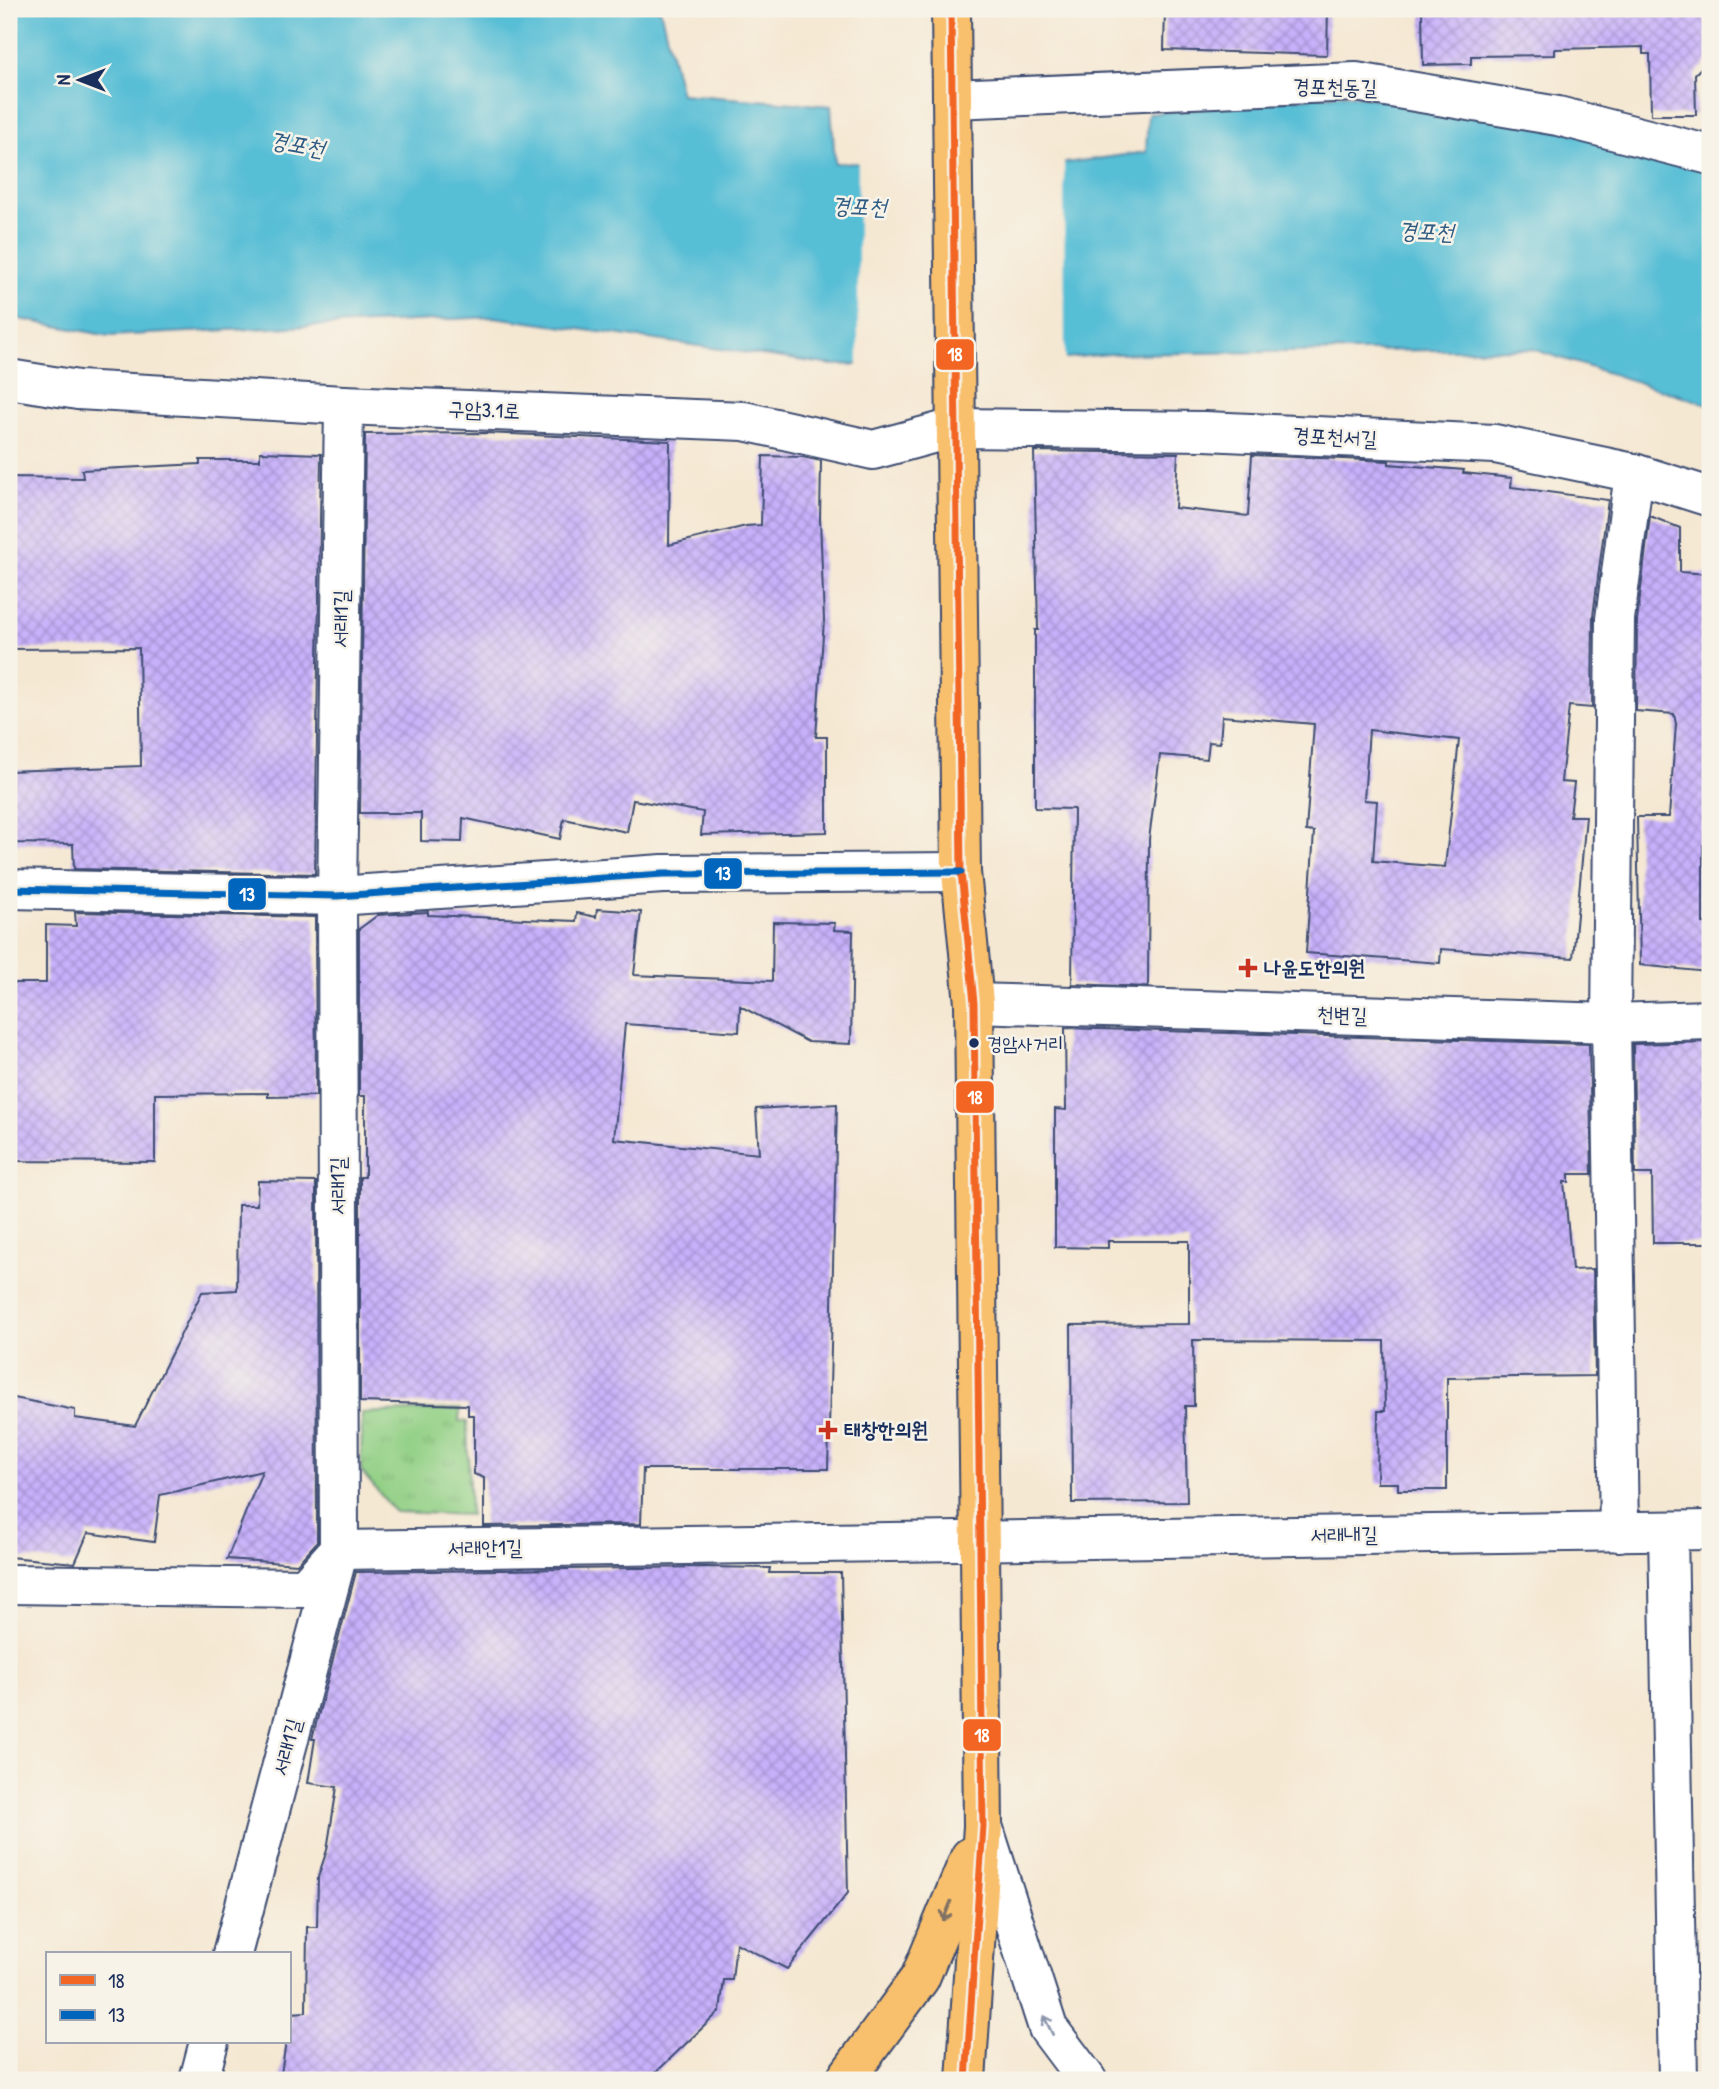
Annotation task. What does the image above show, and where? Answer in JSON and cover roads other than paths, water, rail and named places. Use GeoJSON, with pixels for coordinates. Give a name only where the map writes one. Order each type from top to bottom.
{"type":"FeatureCollection","features":[{"type":"Feature","properties":{"kind":"main road"},"geometry":{"type":"LineString","coordinates":[[951,9],[961,872],[974,1003],[983,1826],[966,2080]]}},
{"type":"Feature","properties":{"kind":"main road"},"geometry":{"type":"LineString","coordinates":[[845,2080],[920,1978],[983,1826]]}},
{"type":"Feature","properties":{"kind":"street","name":"경포천동길"},"geometry":{"type":"LineString","coordinates":[[952,99],[1356,82],[1558,116],[1710,155]]}},
{"type":"Feature","properties":{"kind":"street","name":"구암3.1로"},"geometry":{"type":"LineString","coordinates":[[9,379],[78,390],[344,405],[744,421],[873,450],[954,415]]}},
{"type":"Feature","properties":{"kind":"street","name":"서래1길"},"geometry":{"type":"LineString","coordinates":[[233,1952],[339,1550],[337,897],[344,405]]}},
{"type":"Feature","properties":{"kind":"street","name":"경포천서길"},"geometry":{"type":"LineString","coordinates":[[954,415],[1205,431],[1494,444],[1634,473],[1710,497]]}},
{"type":"Feature","properties":{"kind":"street"},"geometry":{"type":"LineString","coordinates":[[1619,1532],[1611,1023],[1615,620],[1634,473]]}},
{"type":"Feature","properties":{"kind":"street"},"geometry":{"type":"LineString","coordinates":[[9,889],[337,897],[663,874],[961,872]]}},
{"type":"Feature","properties":{"kind":"street","name":"천변길"},"geometry":{"type":"LineString","coordinates":[[974,1003],[1611,1023],[1710,1020]]}},
{"type":"Feature","properties":{"kind":"street","name":"서래내길"},"geometry":{"type":"LineString","coordinates":[[978,1539],[1710,1530]]}},
{"type":"Feature","properties":{"kind":"street"},"geometry":{"type":"LineString","coordinates":[[1668,1531],[1678,2080]]}},
{"type":"Feature","properties":{"kind":"street","name":"서래안1길"},"geometry":{"type":"LineString","coordinates":[[339,1550],[978,1539]]}},
{"type":"Feature","properties":{"kind":"street"},"geometry":{"type":"LineString","coordinates":[[9,1584],[305,1588],[339,1550]]}},
{"type":"Feature","properties":{"kind":"street"},"geometry":{"type":"LineString","coordinates":[[983,1826],[1048,2028],[1087,2080]]}},
{"type":"Feature","properties":{"kind":"street"},"geometry":{"type":"LineString","coordinates":[[199,2080],[208,2044]]}},
{"type":"Feature","properties":{"kind":"water","name":"경포천"},"geometry":{"type":"Polygon","coordinates":[[[9,9],[660,9],[681,94],[831,106],[835,163],[1058,164],[1146,152],[1148,114],[1344,94],[1617,137],[1710,169],[1710,405],[1532,349],[1110,354],[1067,358],[832,365],[494,317],[109,336],[9,317],[9,9]]]}},
{"type":"Feature","properties":{"kind":"place","name":"나윤도한의원"},"geometry":{"type":"Point","coordinates":[1248,968]}},
{"type":"Feature","properties":{"kind":"place","name":"경암사거리"},"geometry":{"type":"Point","coordinates":[974,1043]}},
{"type":"Feature","properties":{"kind":"place","name":"태창한의원"},"geometry":{"type":"Point","coordinates":[828,1430]}}]}
